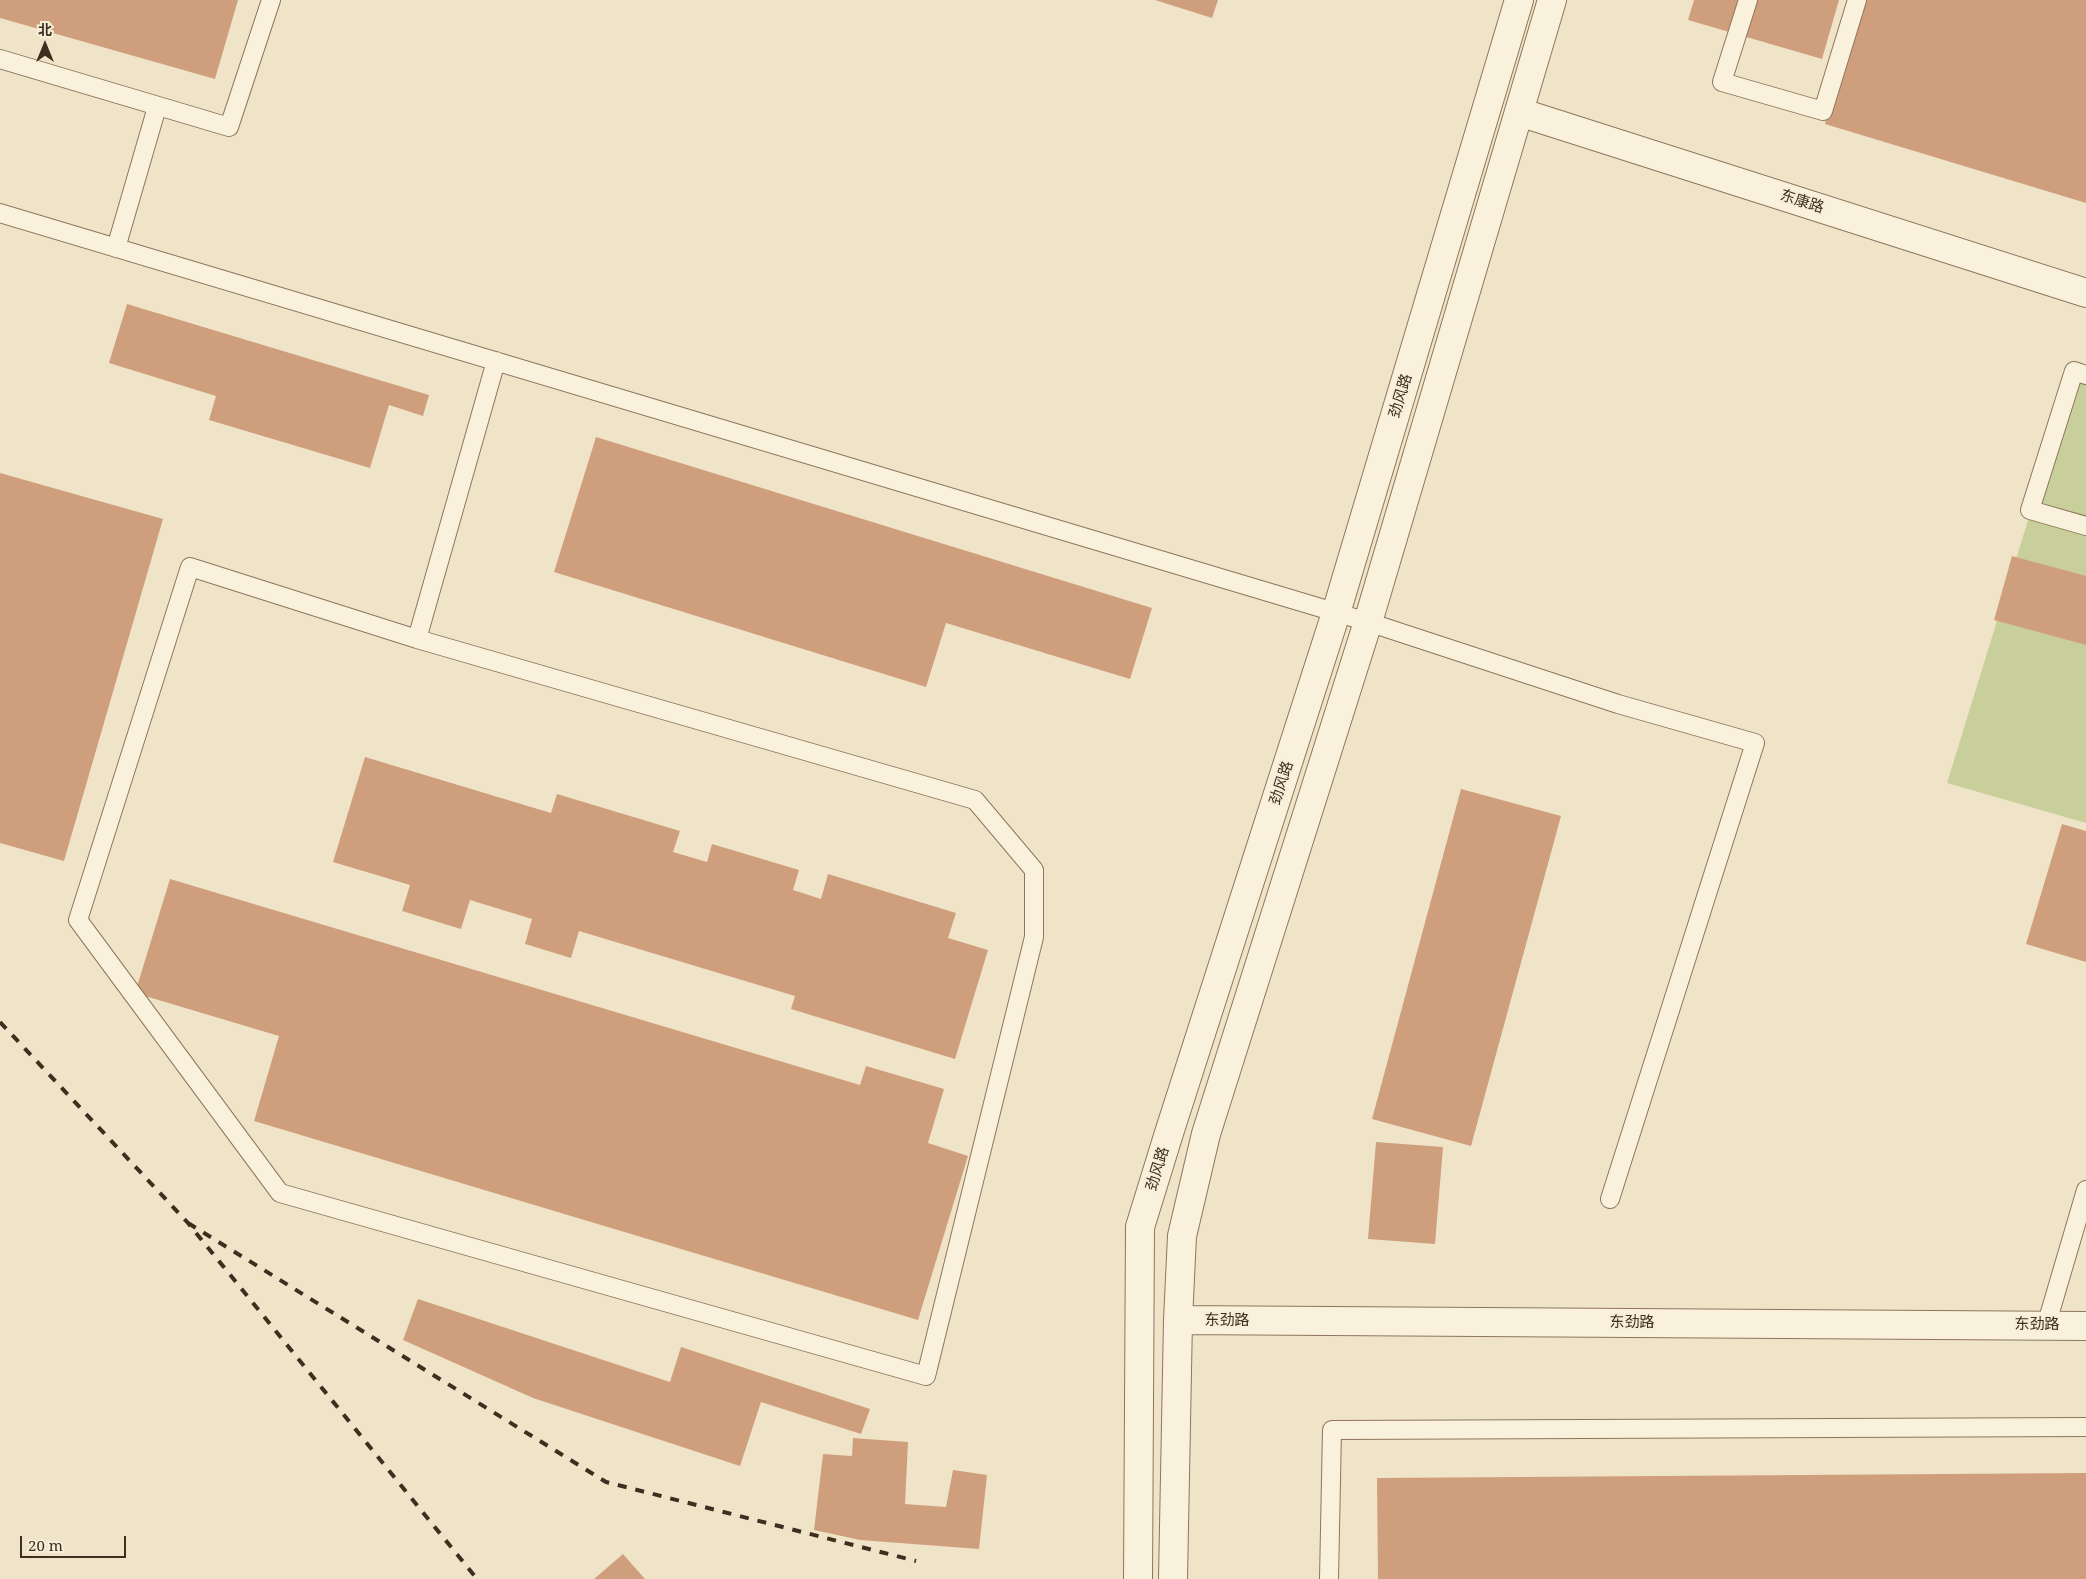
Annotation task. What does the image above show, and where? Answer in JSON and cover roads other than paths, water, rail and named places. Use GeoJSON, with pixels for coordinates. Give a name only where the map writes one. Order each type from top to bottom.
{"type":"FeatureCollection","features":[{"type":"Feature","properties":{"kind":"street","name":"劲风路"},"geometry":{"type":"LineString","coordinates":[[1138,1579],[1140,1227],[1336,613],[1519,0]]}},
{"type":"Feature","properties":{"kind":"street"},"geometry":{"type":"LineString","coordinates":[[1173,1579],[1178,1320],[1182,1236],[1206,1134],[1368,622],[1552,0]]}},
{"type":"Feature","properties":{"kind":"street","name":"东康路"},"geometry":{"type":"LineString","coordinates":[[1519,112],[2086,293]]}},
{"type":"Feature","properties":{"kind":"street","name":"东劲路"},"geometry":{"type":"LineString","coordinates":[[1178,1320],[2086,1326]]}},
{"type":"Feature","properties":{"kind":"lane"},"geometry":{"type":"LineString","coordinates":[[0,59],[229,127],[271,0]]}},
{"type":"Feature","properties":{"kind":"lane"},"geometry":{"type":"LineString","coordinates":[[1748,0],[1722,82],[1823,111],[1857,0]]}},
{"type":"Feature","properties":{"kind":"lane"},"geometry":{"type":"LineString","coordinates":[[116,248],[157,107]]}},
{"type":"Feature","properties":{"kind":"lane"},"geometry":{"type":"LineString","coordinates":[[0,213],[1368,622],[1618,704],[1755,743],[1610,1199]]}},
{"type":"Feature","properties":{"kind":"lane"},"geometry":{"type":"LineString","coordinates":[[417,639],[496,361]]}},
{"type":"Feature","properties":{"kind":"lane"},"geometry":{"type":"LineString","coordinates":[[2086,374],[2074,370],[2030,510],[2086,526]]}},
{"type":"Feature","properties":{"kind":"lane"},"geometry":{"type":"LineString","coordinates":[[190,566],[417,639],[975,800],[1034,870],[1034,937],[926,1376],[280,1193],[78,920],[190,566]]}},
{"type":"Feature","properties":{"kind":"lane"},"geometry":{"type":"LineString","coordinates":[[2046,1326],[2086,1190]]}},
{"type":"Feature","properties":{"kind":"lane"},"geometry":{"type":"LineString","coordinates":[[1329,1579],[1332,1430],[2086,1427]]}},
{"type":"Feature","properties":{"kind":"railway"},"geometry":{"type":"LineString","coordinates":[[0,1022],[188,1223],[477,1579]]}},
{"type":"Feature","properties":{"kind":"railway"},"geometry":{"type":"LineString","coordinates":[[188,1223],[606,1482],[916,1561]]}}]}
